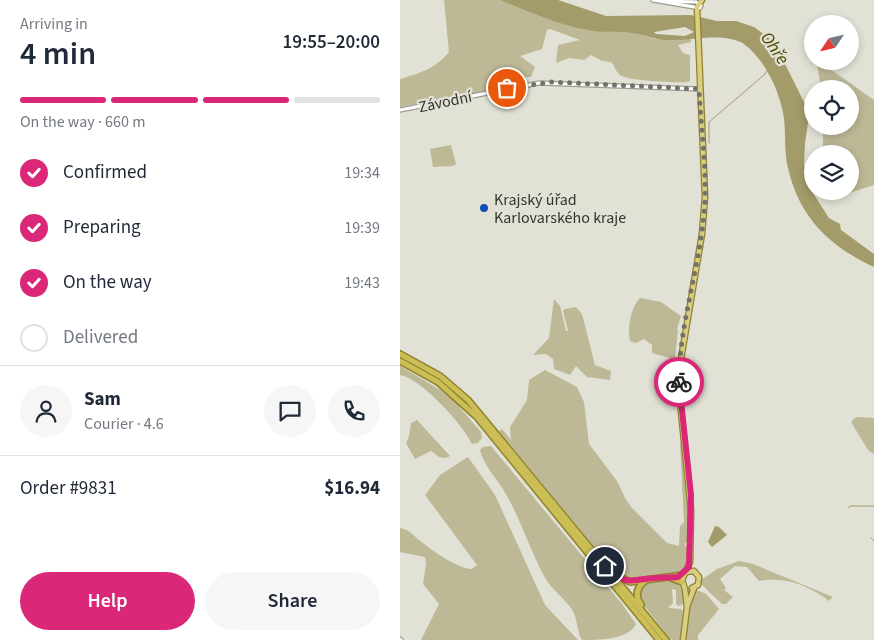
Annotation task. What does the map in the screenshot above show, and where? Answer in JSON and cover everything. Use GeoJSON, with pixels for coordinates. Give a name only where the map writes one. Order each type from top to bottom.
{"type":"FeatureCollection","features":[{"type":"Feature","properties":{"kind":"highway"},"geometry":{"type":"LineString","coordinates":[[400,354],[440,376],[468,400],[659,640]]}},
{"type":"Feature","properties":{"kind":"highway"},"geometry":{"type":"LineString","coordinates":[[400,361],[438,382],[490,428]]}},
{"type":"Feature","properties":{"kind":"highway"},"geometry":{"type":"LineString","coordinates":[[498,439],[666,640]]}},
{"type":"Feature","properties":{"kind":"highway"},"geometry":{"type":"LineString","coordinates":[[605,566],[627,582],[650,578],[671,578],[685,573]]}},
{"type":"Feature","properties":{"kind":"highway"},"geometry":{"type":"LineString","coordinates":[[650,578],[640,584],[636,593],[638,600],[655,627]]}},
{"type":"Feature","properties":{"kind":"highway"},"geometry":{"type":"LineString","coordinates":[[671,578],[683,584]]}},
{"type":"Feature","properties":{"kind":"main road"},"geometry":{"type":"LineString","coordinates":[[683,640],[686,607],[683,584],[690,562],[691,495],[680,402],[679,372],[682,342],[704,215],[705,185],[698,48],[699,6],[707,0]]}},
{"type":"Feature","properties":{"kind":"main road"},"geometry":{"type":"LineString","coordinates":[[686,607],[694,588],[700,580],[690,562]]}},
{"type":"Feature","properties":{"kind":"main road"},"geometry":{"type":"LineString","coordinates":[[685,573],[694,571]]}},
{"type":"Feature","properties":{"kind":"main road"},"geometry":{"type":"LineString","coordinates":[[683,584],[694,588]]}},
{"type":"Feature","properties":{"kind":"street"},"geometry":{"type":"LineString","coordinates":[[653,0],[699,6]]}},
{"type":"Feature","properties":{"kind":"street","name":"Závodní"},"geometry":{"type":"LineString","coordinates":[[400,110],[539,83],[699,89]]}},
{"type":"Feature","properties":{"kind":"shaded area"},"geometry":{"type":"Polygon","coordinates":[[[444,0],[500,0],[587,30],[634,33],[656,39],[691,39],[691,42],[678,45],[683,53],[690,55],[690,79],[689,82],[675,82],[625,77],[618,73],[611,62],[602,61],[591,55],[584,60],[569,58],[556,63],[558,45],[580,40],[550,29],[547,30],[542,49],[520,56],[535,67],[531,77],[525,77],[517,85],[400,107],[400,79],[433,66],[449,52],[444,0]]]}},
{"type":"Feature","properties":{"kind":"shaded area"},"geometry":{"type":"Polygon","coordinates":[[[818,70],[832,70],[846,80],[820,80],[818,70]]]}},
{"type":"Feature","properties":{"kind":"shaded area"},"geometry":{"type":"Polygon","coordinates":[[[859,89],[874,100],[874,185],[859,190],[859,145],[823,145],[823,135],[859,135],[859,89]]]}},
{"type":"Feature","properties":{"kind":"shaded area"},"geometry":{"type":"Polygon","coordinates":[[[451,145],[456,164],[453,166],[433,167],[430,149],[451,145]]]}},
{"type":"Feature","properties":{"kind":"shaded area"},"geometry":{"type":"Polygon","coordinates":[[[640,298],[661,302],[681,316],[677,329],[675,357],[673,359],[652,353],[652,345],[644,339],[636,343],[630,341],[630,318],[640,298]]]}},
{"type":"Feature","properties":{"kind":"shaded area"},"geometry":{"type":"Polygon","coordinates":[[[554,299],[560,306],[566,331],[568,331],[563,311],[576,307],[582,314],[595,365],[611,371],[610,380],[587,377],[576,366],[570,375],[554,369],[553,359],[546,354],[533,355],[549,338],[554,299]]]}},
{"type":"Feature","properties":{"kind":"shaded area"},"geometry":{"type":"Polygon","coordinates":[[[400,366],[442,391],[456,403],[481,432],[482,438],[478,443],[472,444],[451,414],[429,393],[418,384],[400,375],[400,366]]]}},
{"type":"Feature","properties":{"kind":"shaded area"},"geometry":{"type":"Polygon","coordinates":[[[545,370],[577,387],[584,402],[589,444],[617,481],[632,508],[667,543],[679,546],[680,526],[684,522],[680,443],[683,444],[689,502],[688,541],[684,544],[688,549],[688,560],[680,574],[653,575],[631,580],[616,573],[499,431],[502,429],[511,440],[510,427],[527,400],[529,380],[545,370]]]}},
{"type":"Feature","properties":{"kind":"shaded area"},"geometry":{"type":"Polygon","coordinates":[[[856,417],[874,418],[874,454],[868,450],[851,422],[856,417]]]}},
{"type":"Feature","properties":{"kind":"shaded area"},"geometry":{"type":"Polygon","coordinates":[[[417,420],[450,456],[446,458],[439,457],[431,451],[415,459],[406,443],[411,423],[417,420]]]}},
{"type":"Feature","properties":{"kind":"shaded area"},"geometry":{"type":"Polygon","coordinates":[[[491,446],[622,604],[636,624],[632,629],[612,638],[582,640],[573,612],[544,576],[509,500],[484,461],[480,450],[483,447],[491,446]]]}},
{"type":"Feature","properties":{"kind":"shaded area"},"geometry":{"type":"Polygon","coordinates":[[[468,457],[495,495],[545,605],[578,640],[421,640],[439,604],[423,584],[426,564],[425,557],[400,552],[400,528],[410,532],[433,551],[454,563],[472,569],[477,565],[425,495],[440,475],[468,457]]]}},
{"type":"Feature","properties":{"kind":"shaded area"},"geometry":{"type":"Polygon","coordinates":[[[739,561],[753,564],[833,597],[829,601],[813,590],[786,581],[759,581],[747,567],[735,566],[720,579],[726,588],[724,590],[733,597],[726,604],[722,604],[702,585],[701,580],[717,569],[739,561]]]}},
{"type":"Feature","properties":{"kind":"shaded area"},"geometry":{"type":"Polygon","coordinates":[[[660,579],[674,581],[683,589],[683,604],[679,606],[676,604],[676,590],[672,589],[673,603],[668,608],[681,609],[683,612],[680,640],[671,640],[639,599],[639,589],[647,582],[660,579]]]}},
{"type":"Feature","properties":{"kind":"shaded area"},"geometry":{"type":"Polygon","coordinates":[[[695,589],[706,594],[719,609],[698,635],[698,640],[684,640],[687,614],[695,589]]]}},
{"type":"Feature","properties":{"kind":"water","name":"Ohře"},"geometry":{"type":"Polygon","coordinates":[[[500,0],[558,0],[606,16],[691,15],[717,21],[736,21],[754,27],[769,38],[778,50],[804,102],[804,135],[806,135],[804,145],[804,200],[817,200],[829,218],[840,224],[841,230],[874,254],[874,267],[843,250],[818,228],[808,215],[793,185],[787,162],[784,119],[776,88],[759,59],[744,44],[737,40],[719,37],[681,40],[657,39],[632,33],[587,30],[554,21],[500,0]],[[685,27],[654,32],[656,34],[685,36],[694,32],[685,27]]]}},
{"type":"Feature","properties":{"kind":"water"},"geometry":{"type":"Polygon","coordinates":[[[715,526],[719,527],[727,535],[712,547],[708,542],[715,526]]]}},
{"type":"Feature","properties":{"kind":"waterway","name":"Ohře"},"geometry":{"type":"LineString","coordinates":[[709,143],[709,122],[767,71]]}},
{"type":"Feature","properties":{"kind":"waterway"},"geometry":{"type":"LineString","coordinates":[[848,508],[850,506],[874,506]]}},
{"type":"Feature","properties":{"kind":"waterway"},"geometry":{"type":"LineString","coordinates":[[871,538],[874,541]]}},
{"type":"Feature","properties":{"kind":"way so far"},"geometry":{"type":"LineString","coordinates":[[507,88],[552,82],[699,89],[705,185],[704,221],[682,342],[679,382]]}},
{"type":"Feature","properties":{"kind":"place","name":"Krajský úřad Karlovarského kraje"},"geometry":{"type":"Point","coordinates":[484,208]}},
{"type":"Feature","properties":{"kind":"route"},"geometry":{"type":"LineString","coordinates":[[605,566],[627,582],[660,577],[678,577],[682,576],[689,567],[691,495],[679,382]]}}]}
